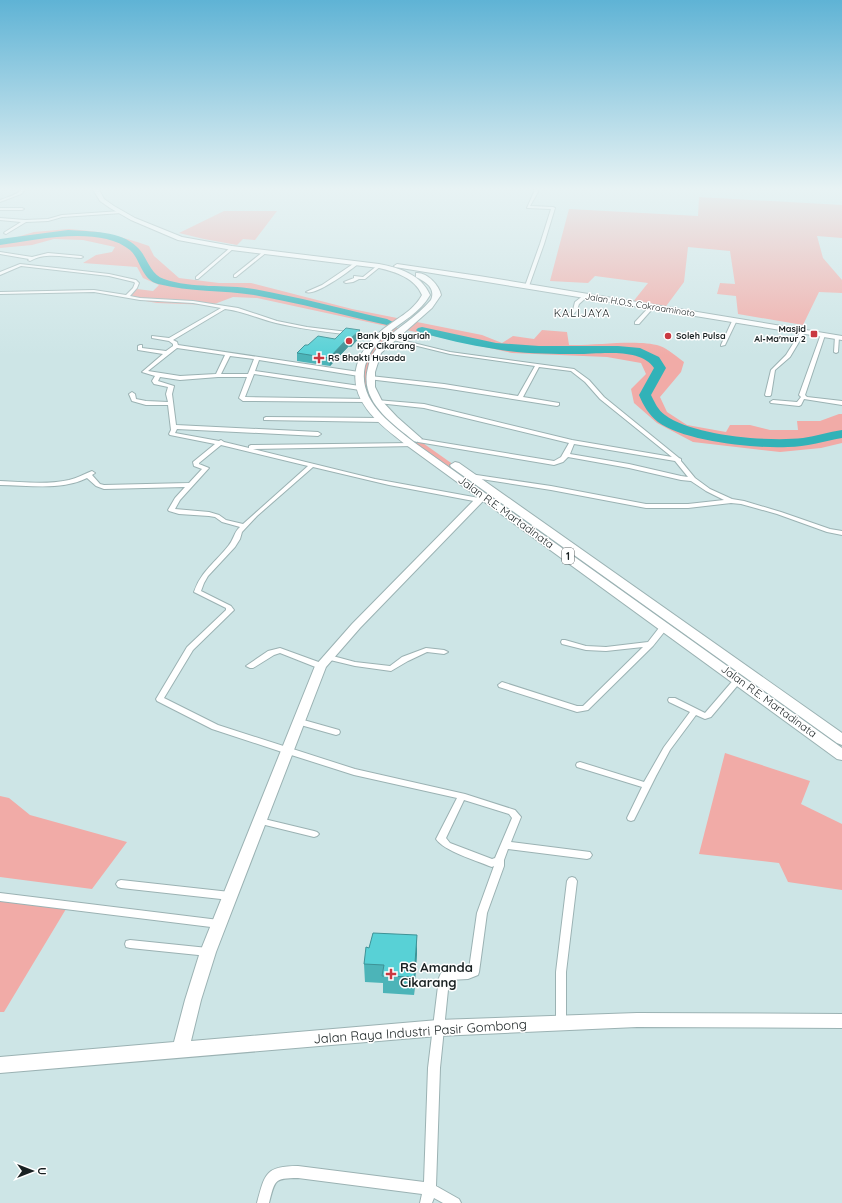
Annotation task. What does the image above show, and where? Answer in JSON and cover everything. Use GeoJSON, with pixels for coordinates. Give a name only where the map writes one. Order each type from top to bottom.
{"type":"FeatureCollection","features":[{"type":"Feature","properties":{"kind":"highway","name":"1"},"geometry":{"type":"LineString","coordinates":[[210,244],[382,267]]}},
{"type":"Feature","properties":{"kind":"highway","name":"1"},"geometry":{"type":"LineString","coordinates":[[229,244],[397,266]]}},
{"type":"Feature","properties":{"kind":"highway","name":"Jalan H.O.S. Cokroaminoto"},"geometry":{"type":"LineString","coordinates":[[397,266],[840,338]]}},
{"type":"Feature","properties":{"kind":"highway","name":"Jalan R.E. Martadinata"},"geometry":{"type":"LineString","coordinates":[[397,266],[424,278],[435,288],[437,296],[426,309],[408,318],[392,333],[378,352],[373,362],[370,378],[371,387],[378,401],[390,415],[416,443],[481,498],[665,626],[842,755]]}},
{"type":"Feature","properties":{"kind":"highway","name":"Jalan R.E. Martadinata"},"geometry":{"type":"LineString","coordinates":[[382,267],[407,276],[424,288],[426,295],[418,312]]}},
{"type":"Feature","properties":{"kind":"highway"},"geometry":{"type":"LineString","coordinates":[[424,278],[437,272]]}},
{"type":"Feature","properties":{"kind":"highway","name":"Jalan R.E. Martadinata"},"geometry":{"type":"LineString","coordinates":[[392,333],[378,337],[367,351],[359,374],[360,388],[366,400],[382,420],[470,476],[842,740]]}},
{"type":"Feature","properties":{"kind":"main road"},"geometry":{"type":"LineString","coordinates":[[181,1049],[193,1000],[208,952],[325,661],[356,626],[481,498]]}},
{"type":"Feature","properties":{"kind":"main road","name":"Jalan Raya Industri Pasir Gombong"},"geometry":{"type":"LineString","coordinates":[[1,1067],[181,1049],[438,1028],[636,1020],[842,1020]]}},
{"type":"Feature","properties":{"kind":"street"},"geometry":{"type":"LineString","coordinates":[[527,286],[542,244]]}},
{"type":"Feature","properties":{"kind":"street"},"geometry":{"type":"LineString","coordinates":[[197,278],[232,248]]}},
{"type":"Feature","properties":{"kind":"street"},"geometry":{"type":"LineString","coordinates":[[235,276],[265,252]]}},
{"type":"Feature","properties":{"kind":"street"},"geometry":{"type":"LineString","coordinates":[[0,253],[32,258]]}},
{"type":"Feature","properties":{"kind":"street"},"geometry":{"type":"LineString","coordinates":[[0,274],[21,265],[32,258],[48,254],[81,258]]}},
{"type":"Feature","properties":{"kind":"street"},"geometry":{"type":"LineString","coordinates":[[308,292],[324,286],[357,263]]}},
{"type":"Feature","properties":{"kind":"street"},"geometry":{"type":"LineString","coordinates":[[21,265],[109,275],[135,281],[137,283],[135,288],[127,297]]}},
{"type":"Feature","properties":{"kind":"street"},"geometry":{"type":"LineString","coordinates":[[346,282],[352,281],[357,277],[364,278],[382,267]]}},
{"type":"Feature","properties":{"kind":"street"},"geometry":{"type":"LineString","coordinates":[[0,293],[94,291],[127,297],[193,302],[225,307],[296,326],[378,337]]}},
{"type":"Feature","properties":{"kind":"street"},"geometry":{"type":"LineString","coordinates":[[570,315],[575,310],[577,303],[586,296]]}},
{"type":"Feature","properties":{"kind":"street"},"geometry":{"type":"LineString","coordinates":[[170,340],[225,307]]}},
{"type":"Feature","properties":{"kind":"street"},"geometry":{"type":"LineString","coordinates":[[637,323],[652,307]]}},
{"type":"Feature","properties":{"kind":"street"},"geometry":{"type":"LineString","coordinates":[[722,345],[734,320]]}},
{"type":"Feature","properties":{"kind":"street"},"geometry":{"type":"LineString","coordinates":[[768,395],[773,370],[788,356],[803,332]]}},
{"type":"Feature","properties":{"kind":"street"},"geometry":{"type":"LineString","coordinates":[[392,333],[450,353],[574,371],[594,388],[602,398],[679,460],[693,479],[708,490],[731,501]]}},
{"type":"Feature","properties":{"kind":"street"},"geometry":{"type":"LineString","coordinates":[[773,402],[799,404],[803,397],[802,395],[806,380],[823,335]]}},
{"type":"Feature","properties":{"kind":"street"},"geometry":{"type":"LineString","coordinates":[[154,337],[170,340],[175,343],[176,346],[359,374]]}},
{"type":"Feature","properties":{"kind":"street"},"geometry":{"type":"LineString","coordinates":[[836,352],[840,338]]}},
{"type":"Feature","properties":{"kind":"street"},"geometry":{"type":"LineString","coordinates":[[140,346],[140,349],[167,353]]}},
{"type":"Feature","properties":{"kind":"street"},"geometry":{"type":"LineString","coordinates":[[176,346],[144,372],[180,378],[251,374],[360,388]]}},
{"type":"Feature","properties":{"kind":"street"},"geometry":{"type":"LineString","coordinates":[[218,375],[228,354]]}},
{"type":"Feature","properties":{"kind":"street"},"geometry":{"type":"LineString","coordinates":[[257,358],[242,398],[243,399],[366,400]]}},
{"type":"Feature","properties":{"kind":"street"},"geometry":{"type":"LineString","coordinates":[[520,398],[538,365]]}},
{"type":"Feature","properties":{"kind":"street"},"geometry":{"type":"LineString","coordinates":[[158,375],[155,383],[171,387],[170,404],[174,427],[172,434],[221,442],[312,465],[418,489],[481,498]]}},
{"type":"Feature","properties":{"kind":"street"},"geometry":{"type":"LineString","coordinates":[[370,378],[429,384],[557,404]]}},
{"type":"Feature","properties":{"kind":"street"},"geometry":{"type":"LineString","coordinates":[[132,394],[134,400],[170,404]]}},
{"type":"Feature","properties":{"kind":"street"},"geometry":{"type":"LineString","coordinates":[[803,397],[842,403]]}},
{"type":"Feature","properties":{"kind":"street"},"geometry":{"type":"LineString","coordinates":[[378,401],[424,406],[572,442],[679,460]]}},
{"type":"Feature","properties":{"kind":"street"},"geometry":{"type":"LineString","coordinates":[[266,419],[382,420]]}},
{"type":"Feature","properties":{"kind":"street"},"geometry":{"type":"LineString","coordinates":[[174,427],[318,434]]}},
{"type":"Feature","properties":{"kind":"street"},"geometry":{"type":"LineString","coordinates":[[221,442],[196,462],[196,465],[206,468],[200,477],[190,485],[171,510],[209,514],[217,516],[224,521],[245,526]]}},
{"type":"Feature","properties":{"kind":"street"},"geometry":{"type":"LineString","coordinates":[[241,447],[416,443],[554,463],[560,461],[567,455],[572,442]]}},
{"type":"Feature","properties":{"kind":"street"},"geometry":{"type":"LineString","coordinates":[[567,455],[629,466],[681,478],[693,479]]}},
{"type":"Feature","properties":{"kind":"street"},"geometry":{"type":"LineString","coordinates":[[312,465],[239,531],[239,536],[234,544],[209,569],[197,590],[198,593],[229,607],[230,610],[190,649],[160,699],[215,727],[354,772],[462,796],[512,812],[517,817],[499,860],[499,868],[482,913],[474,972],[468,975],[444,976],[434,1068],[430,1189],[426,1203]]}},
{"type":"Feature","properties":{"kind":"street"},"geometry":{"type":"LineString","coordinates":[[0,483],[64,484],[78,481],[90,474],[98,485],[104,487],[190,485]]}},
{"type":"Feature","properties":{"kind":"street"},"geometry":{"type":"LineString","coordinates":[[470,476],[551,488],[646,506],[688,506],[731,501],[755,505],[818,527],[842,533]]}},
{"type":"Feature","properties":{"kind":"street"},"geometry":{"type":"LineString","coordinates":[[502,685],[582,709],[585,708],[650,644],[665,626]]}},
{"type":"Feature","properties":{"kind":"street"},"geometry":{"type":"LineString","coordinates":[[565,642],[586,648],[606,649],[650,644]]}},
{"type":"Feature","properties":{"kind":"street"},"geometry":{"type":"LineString","coordinates":[[250,666],[271,653],[280,650],[325,661],[391,670],[405,659],[426,650],[444,652]]}},
{"type":"Feature","properties":{"kind":"street"},"geometry":{"type":"LineString","coordinates":[[672,700],[703,716],[708,715],[739,679]]}},
{"type":"Feature","properties":{"kind":"street"},"geometry":{"type":"LineString","coordinates":[[631,818],[646,786],[682,727],[694,712]]}},
{"type":"Feature","properties":{"kind":"street"},"geometry":{"type":"LineString","coordinates":[[300,722],[336,732]]}},
{"type":"Feature","properties":{"kind":"street"},"geometry":{"type":"LineString","coordinates":[[580,765],[646,786]]}},
{"type":"Feature","properties":{"kind":"street"},"geometry":{"type":"LineString","coordinates":[[462,796],[441,839],[447,845],[492,863],[499,860]]}},
{"type":"Feature","properties":{"kind":"street"},"geometry":{"type":"LineString","coordinates":[[260,821],[314,834]]}},
{"type":"Feature","properties":{"kind":"street"},"geometry":{"type":"LineString","coordinates":[[505,844],[587,855]]}},
{"type":"Feature","properties":{"kind":"street"},"geometry":{"type":"LineString","coordinates":[[561,1022],[561,972],[572,882]]}},
{"type":"Feature","properties":{"kind":"street"},"geometry":{"type":"LineString","coordinates":[[121,884],[230,896]]}},
{"type":"Feature","properties":{"kind":"street"},"geometry":{"type":"LineString","coordinates":[[0,897],[219,924]]}},
{"type":"Feature","properties":{"kind":"street"},"geometry":{"type":"LineString","coordinates":[[130,944],[208,952]]}},
{"type":"Feature","properties":{"kind":"street"},"geometry":{"type":"LineString","coordinates":[[263,1203],[272,1176],[276,1173],[282,1172],[298,1172],[430,1189],[456,1203]]}},
{"type":"Feature","properties":{"kind":"shaded area"},"geometry":{"type":"Polygon","coordinates":[[[0,244],[35,244],[32,245],[0,248],[0,244]]]}},
{"type":"Feature","properties":{"kind":"shaded area"},"geometry":{"type":"Polygon","coordinates":[[[102,244],[144,244],[149,246],[154,256],[179,278],[219,283],[251,283],[352,309],[402,319],[392,327],[402,329],[373,362],[374,395],[420,441],[613,577],[603,581],[393,430],[360,388],[365,354],[391,327],[257,298],[233,297],[212,305],[157,303],[128,298],[137,289],[153,291],[159,285],[143,278],[137,267],[83,263],[96,255],[112,252],[115,247],[102,244]]]}},
{"type":"Feature","properties":{"kind":"shaded area"},"geometry":{"type":"Polygon","coordinates":[[[560,244],[819,244],[823,258],[842,280],[842,293],[819,292],[803,325],[738,314],[736,296],[717,294],[720,283],[735,284],[730,251],[688,247],[684,282],[664,309],[632,303],[648,283],[595,276],[588,283],[550,281],[560,244]]]}},
{"type":"Feature","properties":{"kind":"shaded area"},"geometry":{"type":"Polygon","coordinates":[[[412,321],[482,335],[502,343],[513,336],[534,339],[542,330],[567,332],[569,345],[640,343],[660,346],[684,362],[681,372],[660,397],[667,412],[687,425],[726,432],[730,425],[750,425],[770,430],[798,430],[797,421],[820,421],[842,414],[842,443],[821,448],[780,452],[693,442],[657,423],[634,403],[631,389],[646,374],[641,363],[607,357],[512,353],[402,329],[412,321]]]}},
{"type":"Feature","properties":{"kind":"shaded area"},"geometry":{"type":"Polygon","coordinates":[[[725,753],[810,781],[801,804],[842,824],[842,890],[788,882],[779,863],[699,854],[725,753]]]}},
{"type":"Feature","properties":{"kind":"shaded area"},"geometry":{"type":"Polygon","coordinates":[[[0,796],[9,798],[30,815],[127,842],[92,889],[0,877],[0,796]]]}},
{"type":"Feature","properties":{"kind":"shaded area"},"geometry":{"type":"Polygon","coordinates":[[[0,899],[66,909],[4,1012],[0,1012],[0,899]]]}},
{"type":"Feature","properties":{"kind":"building"},"geometry":{"type":"Polygon","coordinates":[[[346,328],[360,330],[350,339],[347,339],[329,358],[297,353],[318,336],[335,339],[346,328]]]}},
{"type":"Feature","properties":{"kind":"building"},"geometry":{"type":"Polygon","coordinates":[[[373,933],[417,935],[414,977],[382,976],[384,965],[364,964],[366,947],[369,948],[373,933]]]}},
{"type":"Feature","properties":{"kind":"waterway"},"geometry":{"type":"LineString","coordinates":[[127,244],[134,249],[141,258],[148,273],[159,281],[181,286],[253,292],[387,322]]}},
{"type":"Feature","properties":{"kind":"waterway"},"geometry":{"type":"LineString","coordinates":[[422,330],[496,346],[539,350],[618,350],[640,352],[655,360],[660,368],[645,395],[648,403],[658,416],[665,421],[695,432],[732,440],[771,443],[803,442],[842,434]]}},
{"type":"Feature","properties":{"kind":"place","name":"Masjid Al-Ma'mur 2"},"geometry":{"type":"Point","coordinates":[814,334]}},
{"type":"Feature","properties":{"kind":"place","name":"Soleh Pulsa"},"geometry":{"type":"Point","coordinates":[668,336]}},
{"type":"Feature","properties":{"kind":"place","name":"Bank bjb syariah KCP Cikarang"},"geometry":{"type":"Point","coordinates":[349,341]}},
{"type":"Feature","properties":{"kind":"place","name":"RS Bhakti Husada"},"geometry":{"type":"Point","coordinates":[319,358]}},
{"type":"Feature","properties":{"kind":"place","name":"RS Amanda Cikarang"},"geometry":{"type":"Point","coordinates":[391,974]}},
{"type":"Feature","properties":{"kind":"district","name":"KALIJAYA"},"geometry":{"type":"Point","coordinates":[582,313]}}]}
